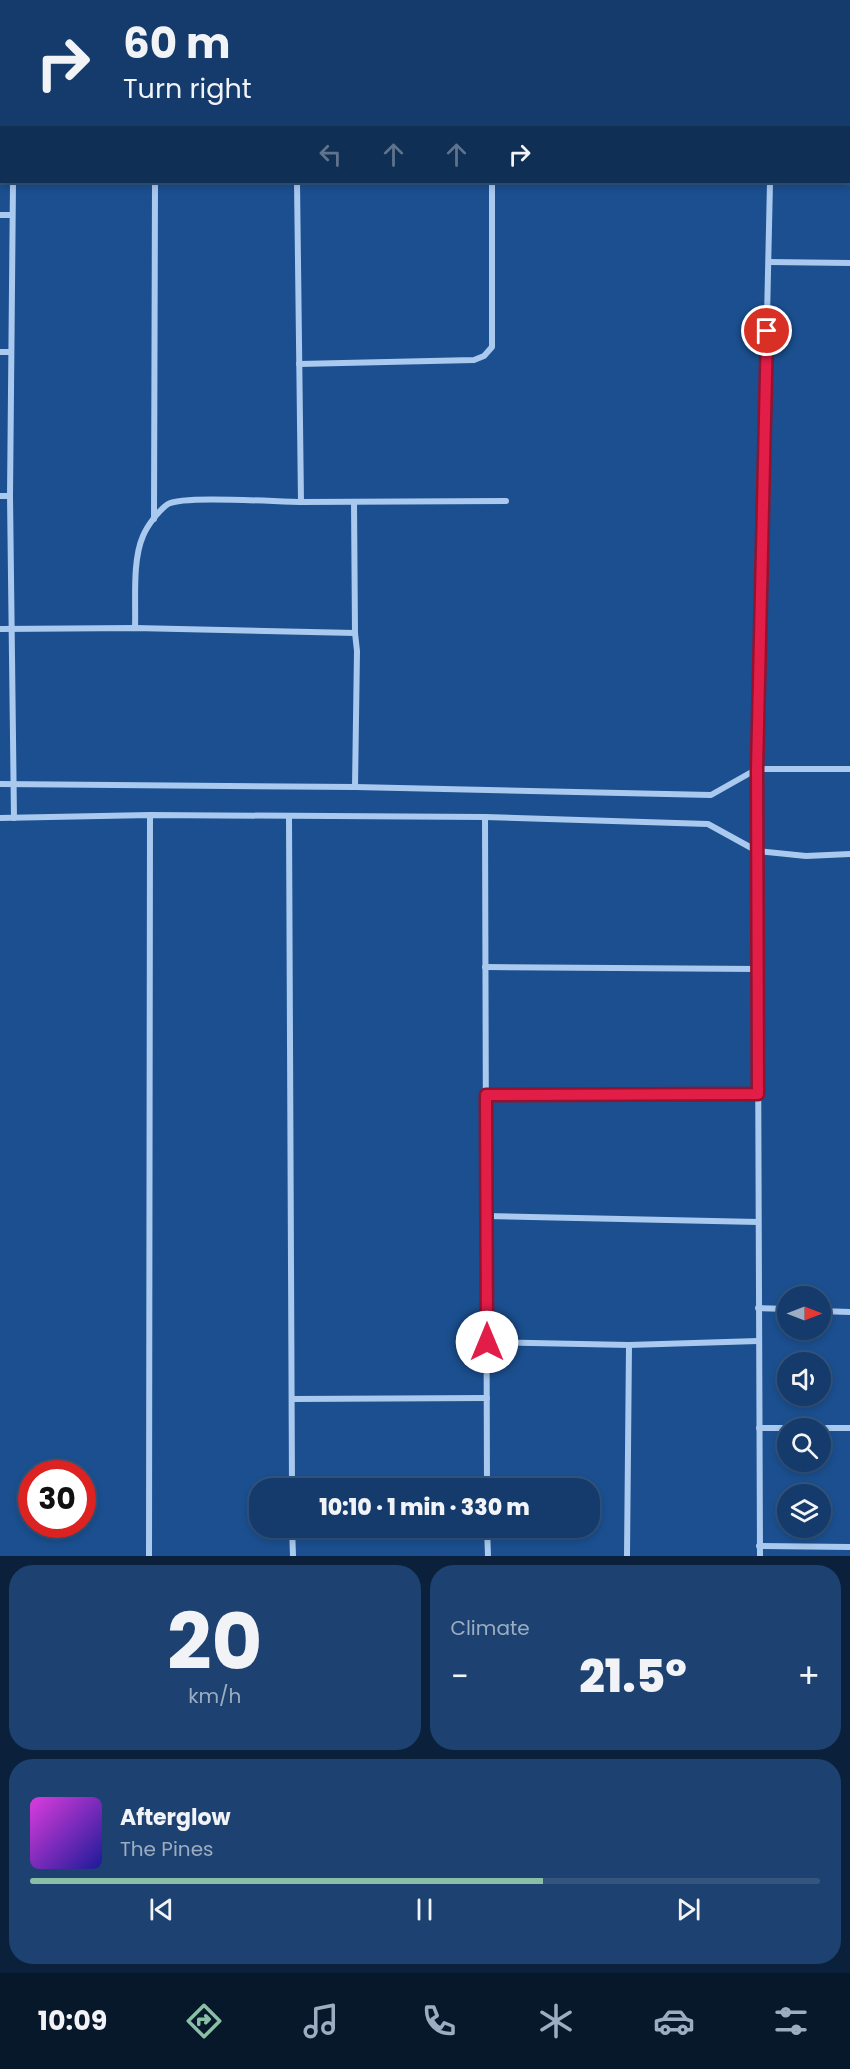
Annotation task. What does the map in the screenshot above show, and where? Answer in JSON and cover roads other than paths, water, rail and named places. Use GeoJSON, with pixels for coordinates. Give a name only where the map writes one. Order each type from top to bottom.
{"type":"FeatureCollection","features":[{"type":"Feature","properties":{"kind":"street"},"geometry":{"type":"LineString","coordinates":[[13,183],[10,496],[14,818]]}},
{"type":"Feature","properties":{"kind":"street"},"geometry":{"type":"LineString","coordinates":[[154,519],[155,183]]}},
{"type":"Feature","properties":{"kind":"street"},"geometry":{"type":"LineString","coordinates":[[297,183],[301,502]]}},
{"type":"Feature","properties":{"kind":"street"},"geometry":{"type":"LineString","coordinates":[[299,364],[474,360],[484,356],[492,347],[492,183]]}},
{"type":"Feature","properties":{"kind":"street"},"geometry":{"type":"LineString","coordinates":[[760,1556],[757,769],[770,183]]}},
{"type":"Feature","properties":{"kind":"street"},"geometry":{"type":"LineString","coordinates":[[0,215],[12,215]]}},
{"type":"Feature","properties":{"kind":"street"},"geometry":{"type":"LineString","coordinates":[[769,262],[850,263]]}},
{"type":"Feature","properties":{"kind":"street"},"geometry":{"type":"LineString","coordinates":[[0,352],[11,352]]}},
{"type":"Feature","properties":{"kind":"street"},"geometry":{"type":"LineString","coordinates":[[0,496],[10,496]]}},
{"type":"Feature","properties":{"kind":"street"},"geometry":{"type":"LineString","coordinates":[[135,628],[137,563],[143,537],[154,519],[169,504],[191,499],[301,502],[506,501]]}},
{"type":"Feature","properties":{"kind":"street"},"geometry":{"type":"LineString","coordinates":[[354,502],[357,651],[355,787]]}},
{"type":"Feature","properties":{"kind":"street"},"geometry":{"type":"LineString","coordinates":[[0,629],[135,628],[355,633]]}},
{"type":"Feature","properties":{"kind":"street"},"geometry":{"type":"LineString","coordinates":[[0,784],[355,787],[711,795],[757,769],[850,769]]}},
{"type":"Feature","properties":{"kind":"street"},"geometry":{"type":"LineString","coordinates":[[0,818],[150,815],[484,817],[708,824],[757,851],[806,856],[850,854]]}},
{"type":"Feature","properties":{"kind":"street"},"geometry":{"type":"LineString","coordinates":[[149,1556],[150,815]]}},
{"type":"Feature","properties":{"kind":"street"},"geometry":{"type":"LineString","coordinates":[[289,817],[292,1478]]}},
{"type":"Feature","properties":{"kind":"street"},"geometry":{"type":"LineString","coordinates":[[484,817],[487,1478]]}},
{"type":"Feature","properties":{"kind":"street"},"geometry":{"type":"LineString","coordinates":[[485,968],[758,969]]}},
{"type":"Feature","properties":{"kind":"street"},"geometry":{"type":"LineString","coordinates":[[486,1095],[758,1094]]}},
{"type":"Feature","properties":{"kind":"street"},"geometry":{"type":"LineString","coordinates":[[486,1216],[759,1222]]}},
{"type":"Feature","properties":{"kind":"street"},"geometry":{"type":"LineString","coordinates":[[759,1308],[777,1309]]}},
{"type":"Feature","properties":{"kind":"street"},"geometry":{"type":"LineString","coordinates":[[831,1311],[850,1312]]}},
{"type":"Feature","properties":{"kind":"street"},"geometry":{"type":"LineString","coordinates":[[487,1342],[629,1345],[759,1341]]}},
{"type":"Feature","properties":{"kind":"street"},"geometry":{"type":"LineString","coordinates":[[627,1556],[629,1345]]}},
{"type":"Feature","properties":{"kind":"street"},"geometry":{"type":"LineString","coordinates":[[292,1399],[487,1398]]}},
{"type":"Feature","properties":{"kind":"street"},"geometry":{"type":"LineString","coordinates":[[759,1428],[777,1428]]}},
{"type":"Feature","properties":{"kind":"street"},"geometry":{"type":"LineString","coordinates":[[831,1428],[850,1428]]}},
{"type":"Feature","properties":{"kind":"street"},"geometry":{"type":"LineString","coordinates":[[292,1538],[293,1556]]}},
{"type":"Feature","properties":{"kind":"street"},"geometry":{"type":"LineString","coordinates":[[488,1538],[488,1556]]}},
{"type":"Feature","properties":{"kind":"street"},"geometry":{"type":"LineString","coordinates":[[759,1546],[850,1547]]}}]}
